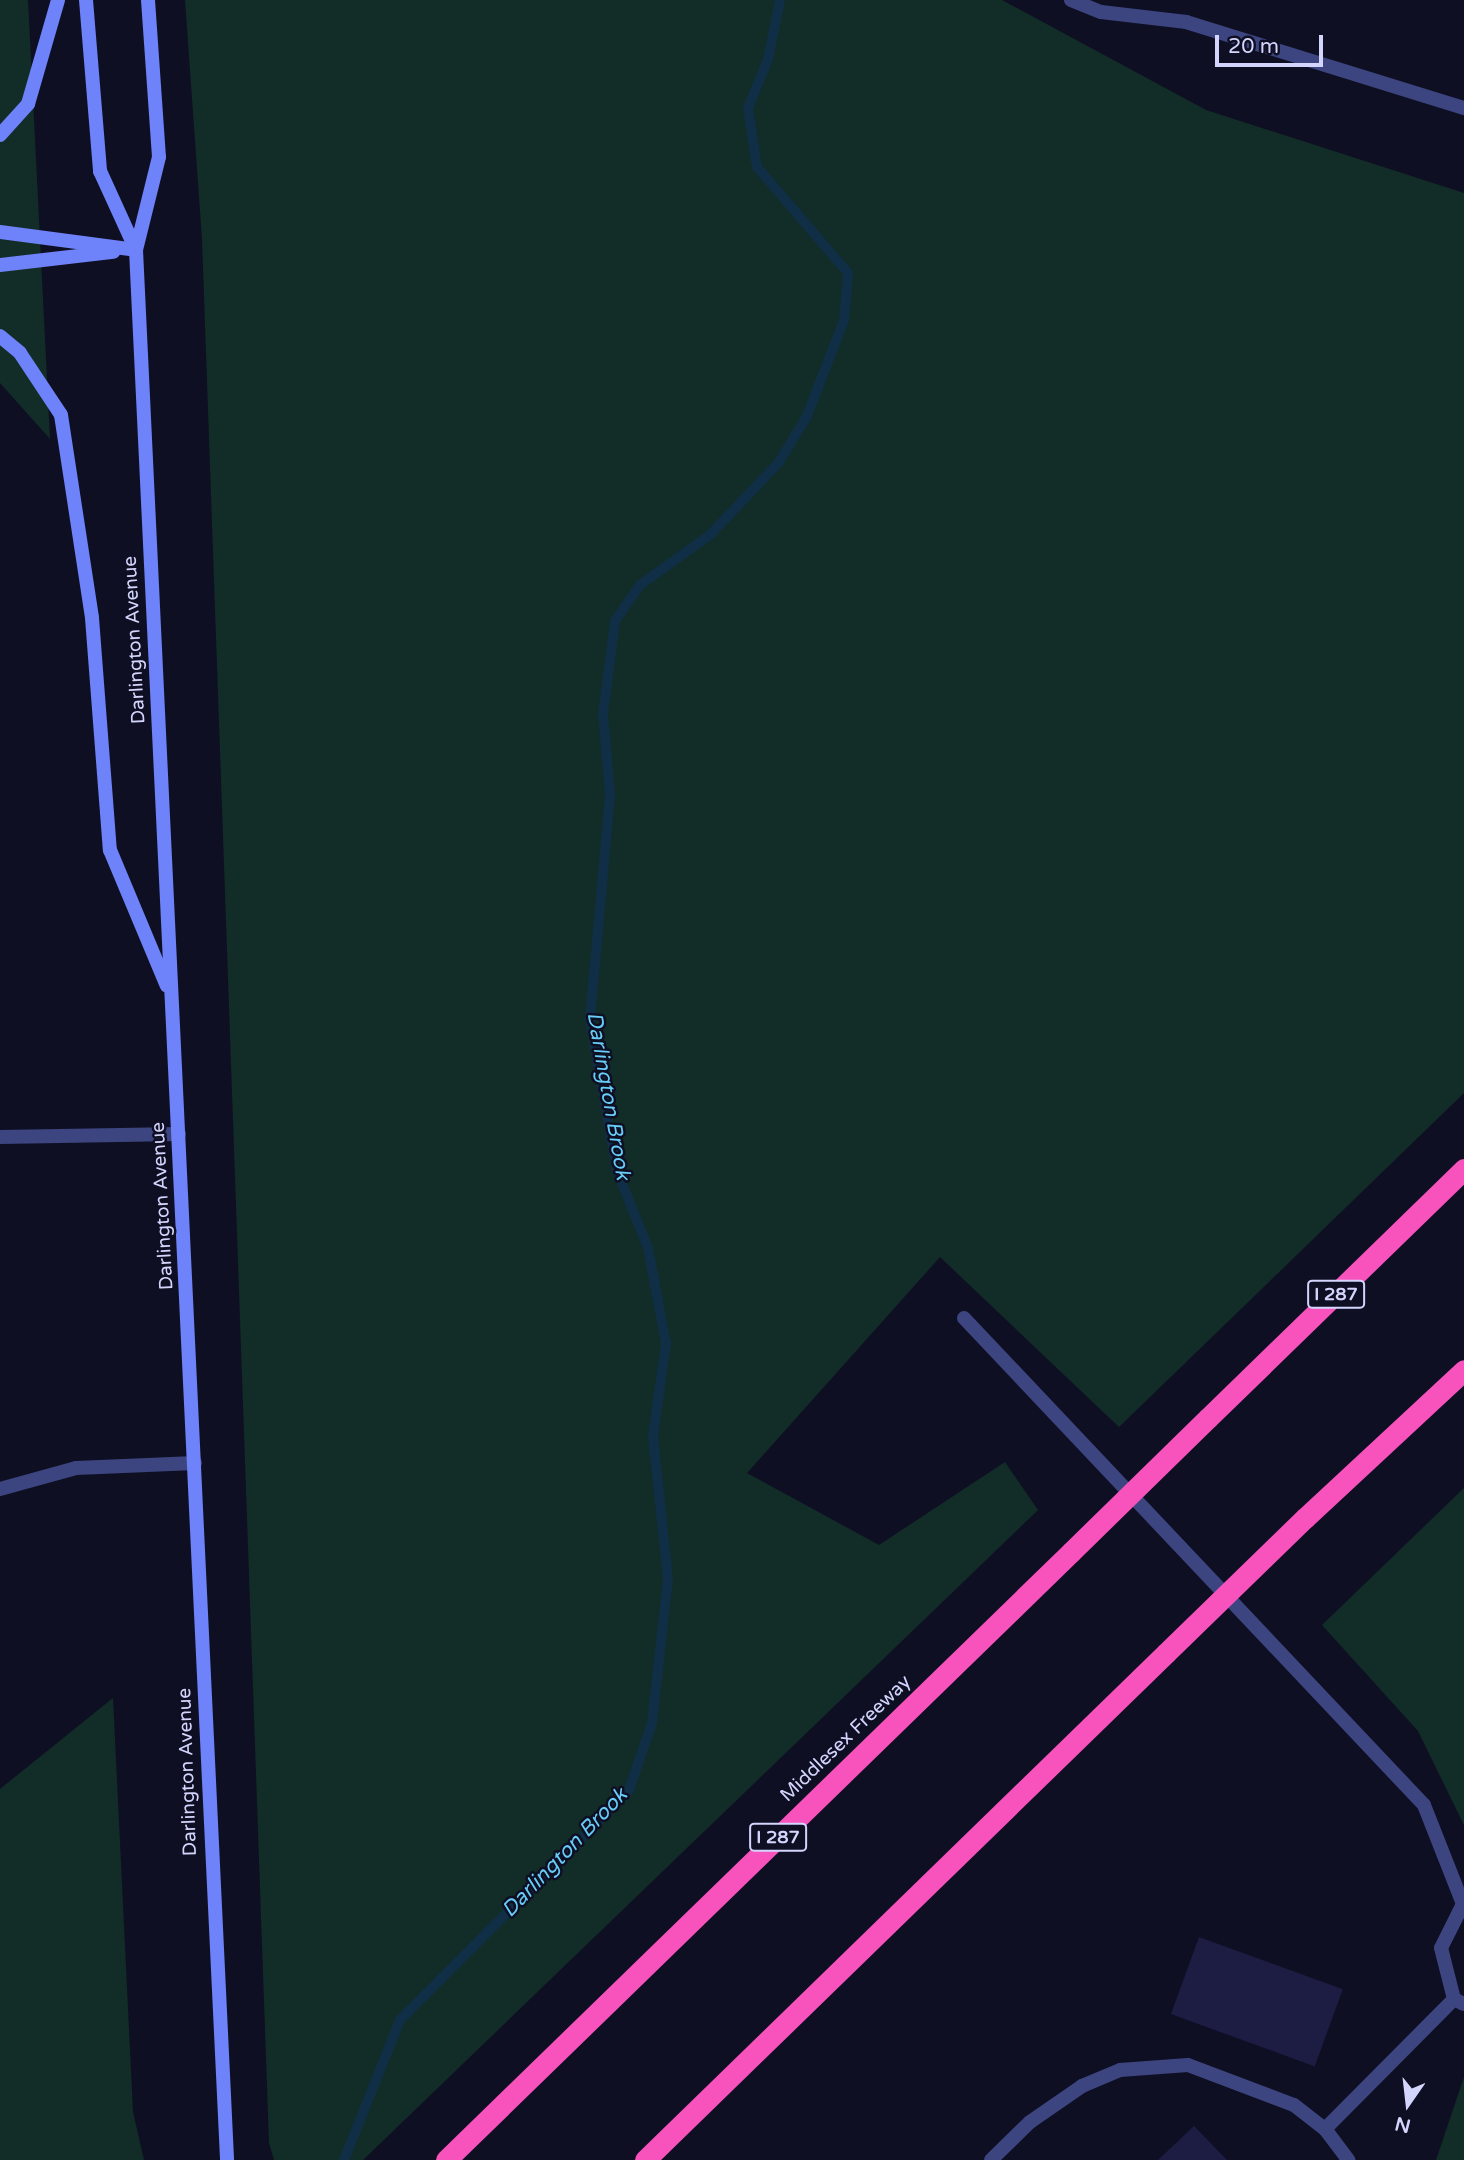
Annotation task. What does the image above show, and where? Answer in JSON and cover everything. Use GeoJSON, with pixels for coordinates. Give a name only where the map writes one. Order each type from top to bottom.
{"type":"FeatureCollection","features":[{"type":"Feature","properties":{"kind":"highway","name":"Middlesex Freeway"},"geometry":{"type":"LineString","coordinates":[[446,2160],[1464,1169]]}},
{"type":"Feature","properties":{"kind":"highway"},"geometry":{"type":"LineString","coordinates":[[645,2160],[1305,1518],[1464,1370]]}},
{"type":"Feature","properties":{"kind":"main road"},"geometry":{"type":"LineString","coordinates":[[0,135],[28,104],[58,0]]}},
{"type":"Feature","properties":{"kind":"main road","name":"Darlington Avenue"},"geometry":{"type":"LineString","coordinates":[[86,0],[100,171],[135,250]]}},
{"type":"Feature","properties":{"kind":"main road","name":"Darlington Avenue"},"geometry":{"type":"LineString","coordinates":[[148,0],[159,157],[135,250],[227,2160]]}},
{"type":"Feature","properties":{"kind":"main road"},"geometry":{"type":"LineString","coordinates":[[0,232],[135,250]]}},
{"type":"Feature","properties":{"kind":"main road"},"geometry":{"type":"LineString","coordinates":[[0,265],[135,250]]}},
{"type":"Feature","properties":{"kind":"main road"},"geometry":{"type":"LineString","coordinates":[[0,336],[20,353],[61,415],[92,618],[110,850],[172,997]]}},
{"type":"Feature","properties":{"kind":"lane"},"geometry":{"type":"LineString","coordinates":[[1071,0],[1101,12],[1186,23],[1464,108]]}},
{"type":"Feature","properties":{"kind":"lane"},"geometry":{"type":"LineString","coordinates":[[0,1137],[179,1134]]}},
{"type":"Feature","properties":{"kind":"lane"},"geometry":{"type":"LineString","coordinates":[[964,1318],[1424,1805],[1463,1905],[1441,1948],[1459,2001],[1325,2129]]}},
{"type":"Feature","properties":{"kind":"lane"},"geometry":{"type":"LineString","coordinates":[[0,1489],[76,1468],[195,1462]]}},
{"type":"Feature","properties":{"kind":"lane"},"geometry":{"type":"LineString","coordinates":[[991,2160],[1030,2122],[1082,2086],[1120,2070],[1188,2065],[1224,2075],[1294,2105],[1325,2129],[1348,2160]]}},
{"type":"Feature","properties":{"kind":"green space"},"geometry":{"type":"Polygon","coordinates":[[[0,0],[28,0],[50,439],[0,383],[0,0]]]}},
{"type":"Feature","properties":{"kind":"green space"},"geometry":{"type":"Polygon","coordinates":[[[185,0],[1002,0],[1206,110],[1464,193],[1464,1093],[1119,1427],[940,1257],[747,1473],[879,1545],[1005,1462],[1038,1510],[363,2160],[274,2160],[269,2143],[202,239],[185,0]]]}},
{"type":"Feature","properties":{"kind":"green space"},"geometry":{"type":"Polygon","coordinates":[[[1464,1488],[1464,1825],[1418,1731],[1322,1625],[1464,1488]]]}},
{"type":"Feature","properties":{"kind":"green space"},"geometry":{"type":"Polygon","coordinates":[[[113,1698],[133,2112],[144,2160],[0,2160],[0,1789],[113,1698]]]}},
{"type":"Feature","properties":{"kind":"green space"},"geometry":{"type":"Polygon","coordinates":[[[1464,2077],[1464,2160],[1436,2160],[1464,2077]]]}},
{"type":"Feature","properties":{"kind":"building"},"geometry":{"type":"Polygon","coordinates":[[[1199,1937],[1343,1989],[1315,2066],[1171,2014],[1199,1937]]]}},
{"type":"Feature","properties":{"kind":"building"},"geometry":{"type":"Polygon","coordinates":[[[1194,2126],[1227,2160],[1158,2160],[1194,2126]]]}},
{"type":"Feature","properties":{"kind":"waterway","name":"Darlington Brook"},"geometry":{"type":"LineString","coordinates":[[344,2160],[400,2020],[629,1790],[652,1723],[668,1579],[653,1436],[666,1344],[648,1248],[617,1171],[590,1019],[610,794],[603,714],[615,621],[640,585],[711,534],[779,462],[807,416],[844,320],[848,273],[757,167],[748,108],[768,59],[780,0]]}}]}
